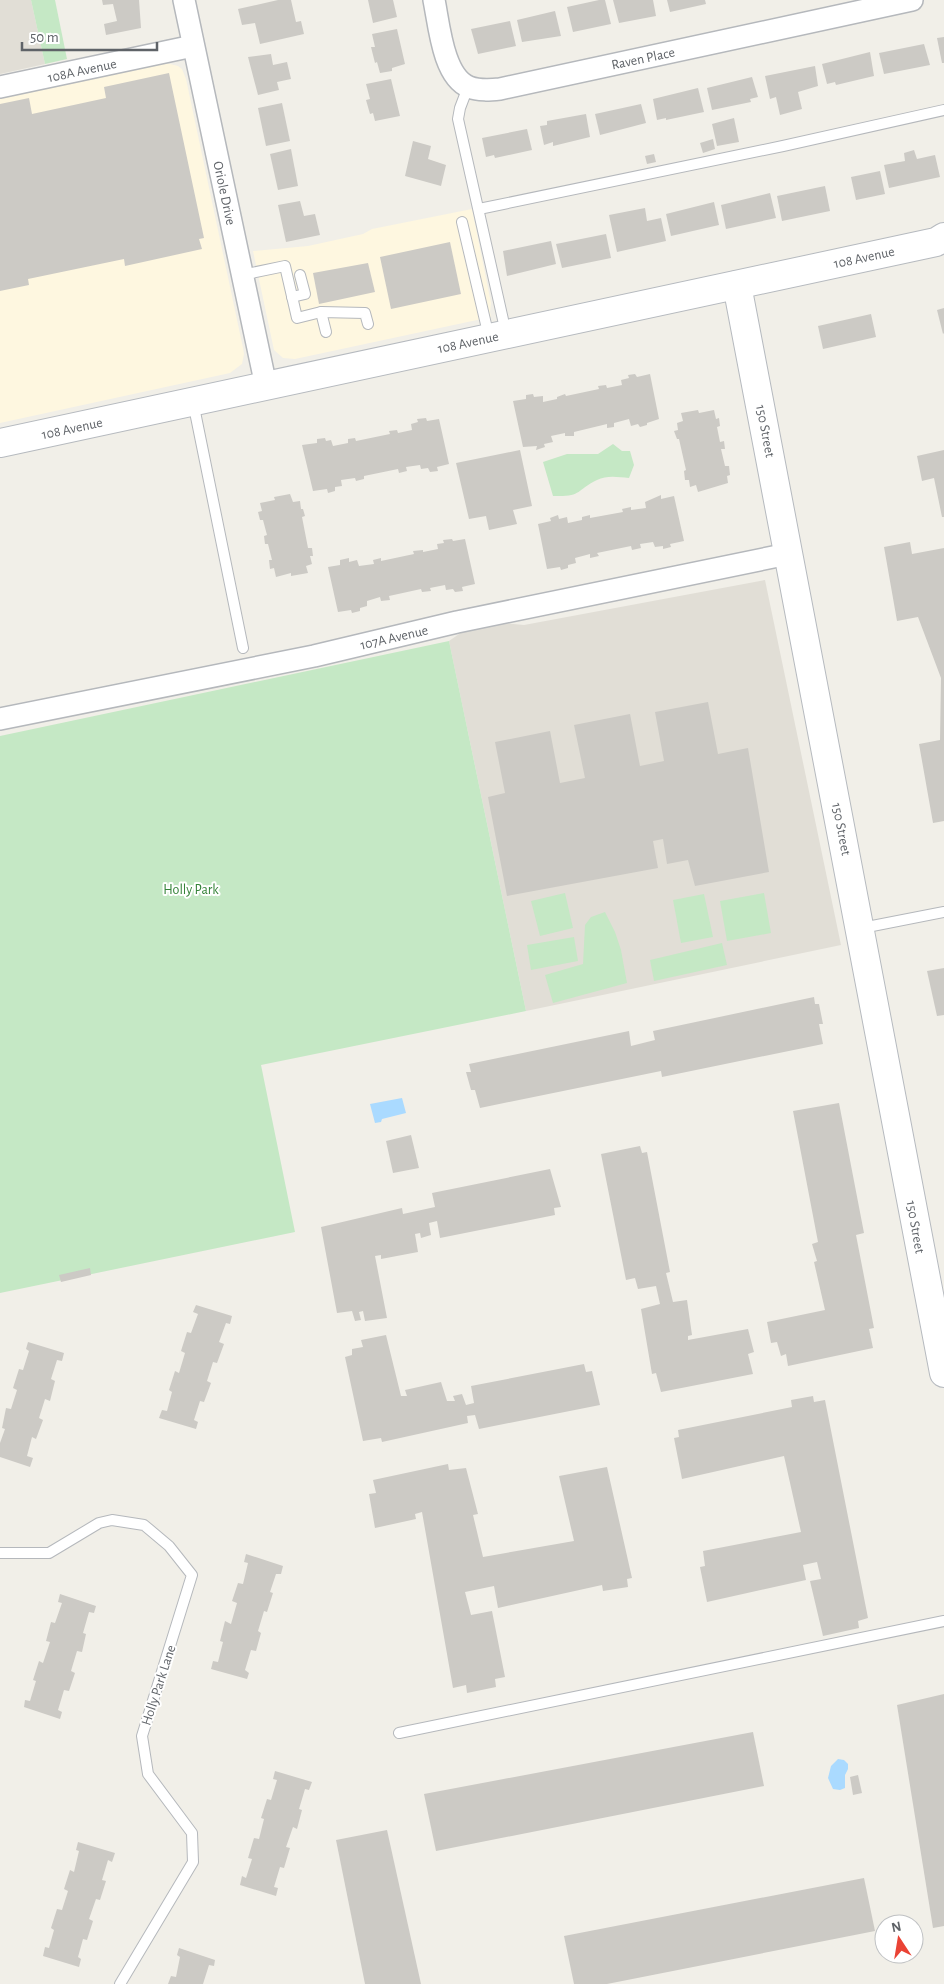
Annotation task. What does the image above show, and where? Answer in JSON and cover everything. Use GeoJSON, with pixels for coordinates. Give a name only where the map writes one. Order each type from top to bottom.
{"type":"FeatureCollection","features":[{"type":"Feature","properties":{"kind":"main road","name":"108 Avenue"},"geometry":{"type":"LineString","coordinates":[[0,443],[941,241]]}},
{"type":"Feature","properties":{"kind":"main road","name":"150 Street"},"geometry":{"type":"LineString","coordinates":[[737,285],[861,928],[944,1373]]}},
{"type":"Feature","properties":{"kind":"street","name":"Oriole Drive"},"geometry":{"type":"LineString","coordinates":[[184,0],[266,386]]}},
{"type":"Feature","properties":{"kind":"street"},"geometry":{"type":"LineString","coordinates":[[434,0],[447,59],[455,76],[468,87]]}},
{"type":"Feature","properties":{"kind":"street","name":"Raven Place"},"geometry":{"type":"LineString","coordinates":[[468,87],[483,90],[500,89],[912,0]]}},
{"type":"Feature","properties":{"kind":"street","name":"108A Avenue"},"geometry":{"type":"LineString","coordinates":[[0,88],[193,46]]}},
{"type":"Feature","properties":{"kind":"street","name":"107A Avenue"},"geometry":{"type":"LineString","coordinates":[[0,719],[304,658],[458,622],[788,554]]}},
{"type":"Feature","properties":{"kind":"lane"},"geometry":{"type":"LineString","coordinates":[[468,87],[458,119],[479,209],[497,336]]}},
{"type":"Feature","properties":{"kind":"lane"},"geometry":{"type":"LineString","coordinates":[[479,209],[783,146],[944,110]]}},
{"type":"Feature","properties":{"kind":"lane"},"geometry":{"type":"LineString","coordinates":[[462,222],[497,336]]}},
{"type":"Feature","properties":{"kind":"lane"},"geometry":{"type":"LineString","coordinates":[[242,275],[285,266],[297,318],[321,312],[365,313],[368,324]]}},
{"type":"Feature","properties":{"kind":"lane"},"geometry":{"type":"LineString","coordinates":[[292,297],[305,294],[300,275]]}},
{"type":"Feature","properties":{"kind":"lane"},"geometry":{"type":"LineString","coordinates":[[321,312],[326,332]]}},
{"type":"Feature","properties":{"kind":"lane"},"geometry":{"type":"LineString","coordinates":[[192,402],[243,648]]}},
{"type":"Feature","properties":{"kind":"lane"},"geometry":{"type":"LineString","coordinates":[[861,928],[944,912]]}},
{"type":"Feature","properties":{"kind":"lane","name":"Holly Park Lane"},"geometry":{"type":"LineString","coordinates":[[0,1553],[49,1554],[99,1523],[112,1520],[144,1525],[169,1546],[192,1575],[142,1736],[148,1774],[192,1833],[193,1862],[120,1984]]}},
{"type":"Feature","properties":{"kind":"lane"},"geometry":{"type":"LineString","coordinates":[[399,1732],[944,1621]]}},
{"type":"Feature","properties":{"kind":"shaded area"},"geometry":{"type":"Polygon","coordinates":[[[0,0],[31,0],[45,64],[0,74],[0,0]]]}},
{"type":"Feature","properties":{"kind":"shaded area"},"geometry":{"type":"Polygon","coordinates":[[[166,63],[182,69],[186,79],[243,348],[242,364],[230,373],[0,423],[0,98],[166,63]]]}},
{"type":"Feature","properties":{"kind":"shaded area"},"geometry":{"type":"Polygon","coordinates":[[[472,209],[491,303],[491,317],[295,359],[283,358],[274,350],[253,251],[308,246],[363,234],[372,229],[472,209]]]}},
{"type":"Feature","properties":{"kind":"shaded area"},"geometry":{"type":"Polygon","coordinates":[[[765,580],[841,945],[526,1011],[449,641],[462,632],[504,623],[524,625],[765,580]]]}},
{"type":"Feature","properties":{"kind":"green space"},"geometry":{"type":"Polygon","coordinates":[[[31,0],[55,0],[67,59],[45,64],[31,0]]]}},
{"type":"Feature","properties":{"kind":"green space"},"geometry":{"type":"Polygon","coordinates":[[[613,444],[622,451],[630,451],[634,465],[629,478],[605,477],[590,484],[578,493],[553,496],[543,462],[567,454],[598,454],[613,444]]]}},
{"type":"Feature","properties":{"kind":"green space","name":"Holly Park"},"geometry":{"type":"Polygon","coordinates":[[[449,641],[526,1011],[261,1065],[295,1232],[0,1293],[0,736],[449,641]]]}},
{"type":"Feature","properties":{"kind":"green space"},"geometry":{"type":"Polygon","coordinates":[[[565,893],[573,928],[540,936],[531,901],[565,893]]]}},
{"type":"Feature","properties":{"kind":"green space"},"geometry":{"type":"Polygon","coordinates":[[[764,893],[771,933],[727,941],[720,901],[764,893]]]}},
{"type":"Feature","properties":{"kind":"green space"},"geometry":{"type":"Polygon","coordinates":[[[704,894],[713,937],[681,943],[673,900],[704,894]]]}},
{"type":"Feature","properties":{"kind":"green space"},"geometry":{"type":"Polygon","coordinates":[[[605,912],[621,950],[627,983],[553,1003],[545,975],[583,964],[585,925],[591,917],[605,912]]]}},
{"type":"Feature","properties":{"kind":"green space"},"geometry":{"type":"Polygon","coordinates":[[[574,937],[578,961],[531,970],[527,945],[574,937]]]}},
{"type":"Feature","properties":{"kind":"green space"},"geometry":{"type":"Polygon","coordinates":[[[722,943],[727,965],[654,981],[650,960],[722,943]]]}},
{"type":"Feature","properties":{"kind":"water"},"geometry":{"type":"Polygon","coordinates":[[[402,1098],[406,1113],[382,1119],[381,1122],[375,1123],[370,1104],[402,1098]]]}},
{"type":"Feature","properties":{"kind":"water"},"geometry":{"type":"Polygon","coordinates":[[[838,1759],[844,1760],[848,1764],[845,1775],[845,1788],[840,1790],[833,1789],[828,1778],[831,1766],[838,1759]]]}},
{"type":"Feature","properties":{"kind":"building"},"geometry":{"type":"Polygon","coordinates":[[[102,0],[139,0],[141,28],[106,35],[104,24],[117,21],[113,4],[103,5],[102,0]]]}},
{"type":"Feature","properties":{"kind":"building"},"geometry":{"type":"Polygon","coordinates":[[[278,0],[291,0],[296,22],[301,21],[304,34],[260,44],[255,23],[242,25],[238,9],[278,0]]]}},
{"type":"Feature","properties":{"kind":"building"},"geometry":{"type":"Polygon","coordinates":[[[368,0],[393,0],[397,17],[373,23],[368,0]]]}},
{"type":"Feature","properties":{"kind":"building"},"geometry":{"type":"Polygon","coordinates":[[[605,0],[611,24],[573,32],[567,7],[605,0]]]}},
{"type":"Feature","properties":{"kind":"building"},"geometry":{"type":"Polygon","coordinates":[[[613,0],[653,0],[656,16],[619,23],[613,0]]]}},
{"type":"Feature","properties":{"kind":"building"},"geometry":{"type":"Polygon","coordinates":[[[667,0],[705,0],[706,4],[670,12],[667,0]]]}},
{"type":"Feature","properties":{"kind":"building"},"geometry":{"type":"Polygon","coordinates":[[[555,11],[561,36],[522,42],[517,20],[555,11]]]}},
{"type":"Feature","properties":{"kind":"building"},"geometry":{"type":"Polygon","coordinates":[[[510,21],[516,46],[478,54],[471,29],[510,21]]]}},
{"type":"Feature","properties":{"kind":"building"},"geometry":{"type":"Polygon","coordinates":[[[397,29],[405,64],[392,68],[392,71],[380,73],[371,47],[375,47],[372,34],[397,29]]]}},
{"type":"Feature","properties":{"kind":"building"},"geometry":{"type":"Polygon","coordinates":[[[944,37],[944,63],[942,63],[937,38],[944,37]]]}},
{"type":"Feature","properties":{"kind":"building"},"geometry":{"type":"Polygon","coordinates":[[[924,44],[930,65],[884,74],[879,53],[924,44]]]}},
{"type":"Feature","properties":{"kind":"building"},"geometry":{"type":"Polygon","coordinates":[[[870,52],[874,76],[836,85],[835,82],[827,84],[822,64],[870,52]]]}},
{"type":"Feature","properties":{"kind":"building"},"geometry":{"type":"Polygon","coordinates":[[[271,54],[273,65],[287,62],[291,79],[277,82],[279,90],[258,95],[248,57],[271,54]]]}},
{"type":"Feature","properties":{"kind":"building"},"geometry":{"type":"Polygon","coordinates":[[[815,66],[818,86],[798,92],[802,109],[780,115],[776,97],[770,99],[765,76],[815,66]]]}},
{"type":"Feature","properties":{"kind":"building"},"geometry":{"type":"Polygon","coordinates":[[[169,73],[204,238],[199,239],[202,249],[125,266],[124,259],[28,279],[29,285],[0,291],[0,104],[29,98],[32,114],[106,98],[104,87],[169,73]]]}},
{"type":"Feature","properties":{"kind":"building"},"geometry":{"type":"Polygon","coordinates":[[[752,77],[758,97],[750,99],[751,102],[712,110],[707,88],[752,77]]]}},
{"type":"Feature","properties":{"kind":"building"},"geometry":{"type":"Polygon","coordinates":[[[391,79],[400,116],[375,121],[373,113],[370,114],[366,100],[370,99],[366,84],[391,79]]]}},
{"type":"Feature","properties":{"kind":"building"},"geometry":{"type":"Polygon","coordinates":[[[698,88],[704,112],[666,120],[666,118],[657,120],[653,99],[698,88]]]}},
{"type":"Feature","properties":{"kind":"building"},"geometry":{"type":"Polygon","coordinates":[[[282,103],[290,141],[266,146],[258,108],[282,103]]]}},
{"type":"Feature","properties":{"kind":"building"},"geometry":{"type":"Polygon","coordinates":[[[641,104],[646,123],[600,135],[595,114],[641,104]]]}},
{"type":"Feature","properties":{"kind":"building"},"geometry":{"type":"Polygon","coordinates":[[[586,114],[590,137],[553,146],[553,142],[544,145],[540,126],[547,125],[547,121],[586,114]]]}},
{"type":"Feature","properties":{"kind":"building"},"geometry":{"type":"Polygon","coordinates":[[[734,118],[739,142],[717,146],[712,124],[734,118]]]}},
{"type":"Feature","properties":{"kind":"building"},"geometry":{"type":"Polygon","coordinates":[[[527,129],[532,150],[495,158],[494,155],[486,157],[482,138],[527,129]]]}},
{"type":"Feature","properties":{"kind":"building"},"geometry":{"type":"Polygon","coordinates":[[[713,139],[715,149],[703,153],[700,143],[713,139]]]}},
{"type":"Feature","properties":{"kind":"building"},"geometry":{"type":"Polygon","coordinates":[[[413,141],[431,146],[428,159],[446,165],[441,186],[405,176],[413,141]]]}},
{"type":"Feature","properties":{"kind":"building"},"geometry":{"type":"Polygon","coordinates":[[[291,149],[298,186],[278,190],[270,154],[291,149]]]}},
{"type":"Feature","properties":{"kind":"building"},"geometry":{"type":"Polygon","coordinates":[[[914,150],[917,159],[935,155],[940,177],[889,188],[884,165],[905,161],[904,153],[914,150]]]}},
{"type":"Feature","properties":{"kind":"building"},"geometry":{"type":"Polygon","coordinates":[[[654,154],[656,162],[647,164],[645,156],[654,154]]]}},
{"type":"Feature","properties":{"kind":"building"},"geometry":{"type":"Polygon","coordinates":[[[880,171],[885,194],[856,200],[851,177],[880,171]]]}},
{"type":"Feature","properties":{"kind":"building"},"geometry":{"type":"Polygon","coordinates":[[[825,186],[830,211],[782,221],[777,196],[825,186]]]}},
{"type":"Feature","properties":{"kind":"building"},"geometry":{"type":"Polygon","coordinates":[[[770,193],[776,218],[726,229],[721,205],[770,193]]]}},
{"type":"Feature","properties":{"kind":"building"},"geometry":{"type":"Polygon","coordinates":[[[300,201],[304,216],[315,214],[320,235],[286,242],[278,205],[300,201]]]}},
{"type":"Feature","properties":{"kind":"building"},"geometry":{"type":"Polygon","coordinates":[[[714,202],[719,225],[671,236],[666,214],[714,202]]]}},
{"type":"Feature","properties":{"kind":"building"},"geometry":{"type":"Polygon","coordinates":[[[645,208],[647,221],[661,218],[666,241],[617,252],[609,215],[645,208]]]}},
{"type":"Feature","properties":{"kind":"building"},"geometry":{"type":"Polygon","coordinates":[[[606,234],[611,258],[562,268],[556,244],[606,234]]]}},
{"type":"Feature","properties":{"kind":"building"},"geometry":{"type":"Polygon","coordinates":[[[551,241],[556,264],[507,276],[503,251],[551,241]]]}},
{"type":"Feature","properties":{"kind":"building"},"geometry":{"type":"Polygon","coordinates":[[[450,242],[461,294],[391,309],[380,257],[450,242]]]}},
{"type":"Feature","properties":{"kind":"building"},"geometry":{"type":"Polygon","coordinates":[[[368,263],[375,292],[319,304],[313,273],[368,263]]]}},
{"type":"Feature","properties":{"kind":"building"},"geometry":{"type":"Polygon","coordinates":[[[944,308],[944,333],[943,334],[937,310],[944,308]]]}},
{"type":"Feature","properties":{"kind":"building"},"geometry":{"type":"Polygon","coordinates":[[[871,314],[876,337],[823,349],[818,326],[871,314]]]}},
{"type":"Feature","properties":{"kind":"building"},"geometry":{"type":"Polygon","coordinates":[[[635,374],[637,377],[650,374],[659,419],[640,427],[638,424],[631,426],[629,419],[614,423],[614,427],[607,428],[607,424],[574,432],[574,436],[565,436],[565,433],[551,436],[553,442],[544,444],[545,447],[536,450],[537,446],[523,447],[513,401],[526,399],[526,395],[533,394],[534,397],[543,396],[543,402],[557,399],[557,397],[565,394],[566,396],[599,389],[598,386],[606,385],[607,388],[622,385],[621,380],[629,378],[628,375],[635,374]]]}},
{"type":"Feature","properties":{"kind":"building"},"geometry":{"type":"Polygon","coordinates":[[[698,410],[699,413],[714,410],[716,419],[719,418],[720,426],[717,427],[720,442],[724,441],[725,449],[721,449],[725,466],[729,466],[730,475],[727,476],[728,483],[698,492],[696,485],[690,487],[689,480],[685,480],[684,471],[686,470],[679,439],[677,439],[674,431],[678,430],[677,423],[683,421],[681,413],[698,410]]]}},
{"type":"Feature","properties":{"kind":"building"},"geometry":{"type":"Polygon","coordinates":[[[426,418],[427,421],[439,419],[449,464],[437,467],[438,471],[430,472],[428,468],[421,469],[420,465],[406,467],[407,471],[399,473],[398,469],[364,476],[364,479],[356,481],[355,478],[341,480],[342,486],[335,487],[335,491],[328,493],[327,489],[313,491],[302,445],[317,443],[317,439],[325,438],[326,441],[331,440],[333,446],[348,443],[348,439],[355,438],[356,441],[390,434],[389,431],[397,430],[398,433],[412,430],[411,424],[418,422],[417,419],[426,418]]]}},
{"type":"Feature","properties":{"kind":"building"},"geometry":{"type":"Polygon","coordinates":[[[520,450],[532,506],[513,510],[517,524],[489,530],[486,516],[469,519],[456,463],[520,450]]]}},
{"type":"Feature","properties":{"kind":"building"},"geometry":{"type":"Polygon","coordinates":[[[944,450],[944,517],[942,517],[934,478],[922,481],[917,456],[944,450]]]}},
{"type":"Feature","properties":{"kind":"building"},"geometry":{"type":"Polygon","coordinates":[[[290,494],[293,502],[300,501],[301,509],[303,509],[305,516],[302,517],[308,548],[312,548],[313,556],[310,556],[312,564],[306,566],[308,573],[291,576],[291,573],[276,577],[274,568],[270,569],[269,560],[272,560],[268,544],[265,544],[264,536],[267,535],[263,520],[260,520],[258,512],[262,511],[260,503],[275,500],[274,497],[290,494]]]}},
{"type":"Feature","properties":{"kind":"building"},"geometry":{"type":"Polygon","coordinates":[[[661,495],[661,499],[674,496],[684,541],[670,544],[671,547],[663,549],[663,546],[655,547],[653,542],[640,544],[641,548],[632,550],[631,546],[597,553],[599,556],[590,558],[590,554],[575,558],[576,563],[568,565],[568,568],[561,570],[560,567],[547,569],[538,524],[551,521],[550,518],[558,515],[559,519],[567,517],[568,523],[582,520],[582,517],[590,515],[590,518],[623,512],[622,509],[631,507],[631,510],[646,508],[645,502],[661,495]]]}},
{"type":"Feature","properties":{"kind":"building"},"geometry":{"type":"Polygon","coordinates":[[[452,539],[453,541],[465,539],[475,584],[462,587],[463,591],[446,590],[445,585],[430,588],[431,591],[422,592],[421,589],[389,596],[390,600],[381,601],[380,597],[367,601],[367,606],[360,608],[360,611],[352,613],[351,610],[338,612],[328,567],[340,565],[340,560],[349,558],[349,562],[357,560],[359,566],[374,564],[373,560],[381,558],[381,561],[414,554],[413,551],[423,550],[423,552],[438,549],[437,544],[444,543],[443,540],[452,539]]]}},
{"type":"Feature","properties":{"kind":"building"},"geometry":{"type":"Polygon","coordinates":[[[910,542],[912,554],[944,548],[944,821],[933,823],[919,744],[940,740],[941,678],[918,617],[897,621],[884,547],[910,542]]]}},
{"type":"Feature","properties":{"kind":"building"},"geometry":{"type":"Polygon","coordinates":[[[708,702],[718,754],[748,748],[769,872],[695,886],[688,860],[667,864],[663,839],[653,841],[658,868],[507,896],[488,797],[505,793],[495,742],[550,731],[560,783],[585,778],[574,725],[630,714],[640,766],[664,761],[655,712],[708,702]]]}},
{"type":"Feature","properties":{"kind":"building"},"geometry":{"type":"Polygon","coordinates":[[[944,968],[944,1015],[937,1016],[927,971],[944,968]]]}},
{"type":"Feature","properties":{"kind":"building"},"geometry":{"type":"Polygon","coordinates":[[[814,997],[815,1004],[819,1004],[823,1024],[819,1024],[823,1044],[662,1077],[661,1071],[480,1108],[475,1090],[471,1090],[466,1072],[471,1072],[469,1064],[629,1031],[631,1046],[655,1040],[653,1031],[814,997]]]}},
{"type":"Feature","properties":{"kind":"building"},"geometry":{"type":"Polygon","coordinates":[[[839,1103],[864,1233],[856,1235],[874,1328],[869,1329],[873,1348],[788,1366],[786,1354],[781,1356],[777,1342],[771,1343],[767,1322],[825,1310],[814,1262],[817,1261],[812,1244],[818,1242],[793,1111],[839,1103]]]}},
{"type":"Feature","properties":{"kind":"building"},"geometry":{"type":"Polygon","coordinates":[[[411,1135],[419,1168],[393,1173],[386,1141],[411,1135]]]}},
{"type":"Feature","properties":{"kind":"building"},"geometry":{"type":"Polygon","coordinates":[[[640,1146],[642,1153],[647,1152],[670,1272],[666,1273],[673,1302],[687,1300],[692,1335],[688,1336],[688,1340],[748,1329],[754,1352],[748,1354],[753,1374],[661,1392],[656,1373],[652,1374],[641,1309],[660,1304],[656,1286],[638,1289],[635,1278],[626,1280],[601,1154],[640,1146]]]}},
{"type":"Feature","properties":{"kind":"building"},"geometry":{"type":"Polygon","coordinates":[[[550,1169],[561,1207],[554,1208],[555,1215],[440,1238],[437,1221],[429,1223],[431,1235],[421,1238],[420,1233],[415,1234],[418,1252],[381,1259],[381,1255],[375,1256],[387,1318],[365,1321],[363,1311],[359,1312],[361,1320],[355,1321],[352,1311],[337,1313],[321,1227],[402,1208],[403,1214],[435,1207],[432,1193],[550,1169]]]}},
{"type":"Feature","properties":{"kind":"building"},"geometry":{"type":"Polygon","coordinates":[[[90,1268],[91,1275],[61,1282],[59,1275],[90,1268]]]}},
{"type":"Feature","properties":{"kind":"building"},"geometry":{"type":"Polygon","coordinates":[[[196,1305],[232,1316],[230,1324],[226,1323],[219,1342],[224,1344],[217,1363],[213,1362],[207,1381],[211,1383],[204,1402],[200,1401],[194,1420],[198,1422],[196,1429],[159,1418],[162,1410],[167,1411],[172,1392],[169,1390],[175,1371],[179,1373],[185,1353],[181,1351],[187,1332],[191,1333],[198,1314],[193,1312],[196,1305]]]}},
{"type":"Feature","properties":{"kind":"building"},"geometry":{"type":"Polygon","coordinates":[[[386,1335],[401,1396],[407,1396],[405,1390],[441,1382],[447,1401],[455,1401],[453,1396],[462,1394],[466,1405],[474,1403],[471,1386],[584,1364],[586,1372],[592,1371],[600,1405],[479,1429],[475,1415],[467,1416],[468,1423],[382,1442],[381,1438],[363,1441],[345,1357],[352,1355],[352,1349],[363,1347],[361,1340],[386,1335]]]}},
{"type":"Feature","properties":{"kind":"building"},"geometry":{"type":"Polygon","coordinates":[[[28,1342],[64,1353],[62,1361],[57,1360],[51,1379],[55,1381],[50,1401],[45,1399],[39,1418],[43,1420],[36,1439],[32,1437],[27,1456],[33,1458],[30,1467],[0,1457],[0,1443],[5,1429],[2,1428],[6,1408],[11,1409],[17,1390],[13,1388],[19,1369],[23,1370],[29,1351],[26,1349],[28,1342]]]}},
{"type":"Feature","properties":{"kind":"building"},"geometry":{"type":"Polygon","coordinates":[[[813,1396],[814,1402],[825,1400],[868,1618],[858,1621],[859,1628],[823,1636],[810,1581],[821,1579],[817,1562],[803,1565],[806,1580],[707,1602],[700,1567],[705,1566],[703,1551],[801,1532],[784,1456],[682,1479],[674,1438],[679,1437],[678,1430],[792,1407],[791,1400],[813,1396]]]}},
{"type":"Feature","properties":{"kind":"building"},"geometry":{"type":"Polygon","coordinates":[[[448,1464],[449,1470],[466,1468],[478,1514],[473,1515],[483,1557],[574,1541],[559,1476],[607,1467],[632,1578],[627,1579],[628,1587],[603,1591],[602,1585],[498,1608],[494,1586],[465,1592],[471,1615],[492,1611],[505,1677],[495,1679],[496,1687],[467,1693],[466,1685],[453,1688],[422,1512],[415,1514],[416,1519],[375,1528],[369,1494],[376,1493],[373,1480],[448,1464]]]}},
{"type":"Feature","properties":{"kind":"building"},"geometry":{"type":"Polygon","coordinates":[[[246,1554],[283,1566],[281,1574],[276,1574],[270,1592],[273,1593],[267,1612],[264,1611],[258,1631],[261,1633],[256,1651],[251,1650],[245,1670],[249,1673],[247,1679],[211,1669],[213,1661],[218,1662],[223,1642],[220,1641],[225,1621],[231,1624],[237,1603],[232,1601],[238,1583],[243,1584],[248,1563],[244,1562],[246,1554]]]}},
{"type":"Feature","properties":{"kind":"building"},"geometry":{"type":"Polygon","coordinates":[[[60,1594],[96,1606],[94,1613],[89,1612],[83,1633],[86,1634],[82,1652],[77,1651],[71,1671],[75,1673],[69,1691],[64,1690],[58,1710],[62,1712],[60,1719],[24,1707],[25,1700],[30,1701],[36,1681],[33,1680],[39,1661],[43,1663],[50,1642],[46,1641],[51,1622],[55,1623],[62,1603],[58,1602],[60,1594]]]}},
{"type":"Feature","properties":{"kind":"building"},"geometry":{"type":"Polygon","coordinates":[[[944,1694],[944,1926],[933,1928],[897,1705],[944,1694]]]}},
{"type":"Feature","properties":{"kind":"building"},"geometry":{"type":"Polygon","coordinates":[[[753,1732],[764,1786],[436,1851],[424,1794],[753,1732]]]}},
{"type":"Feature","properties":{"kind":"building"},"geometry":{"type":"Polygon","coordinates":[[[275,1771],[312,1782],[309,1790],[305,1789],[299,1809],[302,1810],[297,1829],[293,1827],[286,1847],[290,1848],[284,1868],[280,1867],[274,1887],[278,1888],[276,1896],[240,1885],[242,1876],[246,1878],[252,1859],[248,1858],[254,1838],[259,1839],[264,1819],[261,1818],[267,1799],[271,1800],[277,1780],[273,1779],[275,1771]]]}},
{"type":"Feature","properties":{"kind":"building"},"geometry":{"type":"Polygon","coordinates":[[[858,1775],[862,1793],[853,1795],[850,1777],[858,1775]]]}},
{"type":"Feature","properties":{"kind":"building"},"geometry":{"type":"Polygon","coordinates":[[[387,1830],[421,1984],[365,1984],[336,1840],[387,1830]]]}},
{"type":"Feature","properties":{"kind":"building"},"geometry":{"type":"Polygon","coordinates":[[[78,1842],[115,1853],[112,1862],[108,1860],[102,1880],[106,1881],[100,1900],[96,1899],[89,1919],[93,1921],[87,1940],[83,1939],[78,1957],[81,1959],[79,1967],[43,1956],[45,1947],[49,1948],[54,1930],[51,1928],[57,1909],[62,1910],[68,1891],[64,1889],[70,1870],[74,1872],[79,1851],[76,1850],[78,1842]]]}},
{"type":"Feature","properties":{"kind":"building"},"geometry":{"type":"Polygon","coordinates":[[[864,1878],[874,1926],[874,1931],[607,1984],[574,1984],[564,1936],[864,1878]]]}},
{"type":"Feature","properties":{"kind":"building"},"geometry":{"type":"Polygon","coordinates":[[[179,1948],[215,1960],[214,1966],[209,1965],[203,1984],[168,1984],[171,1976],[176,1977],[180,1957],[177,1955],[179,1948]]]}}]}
